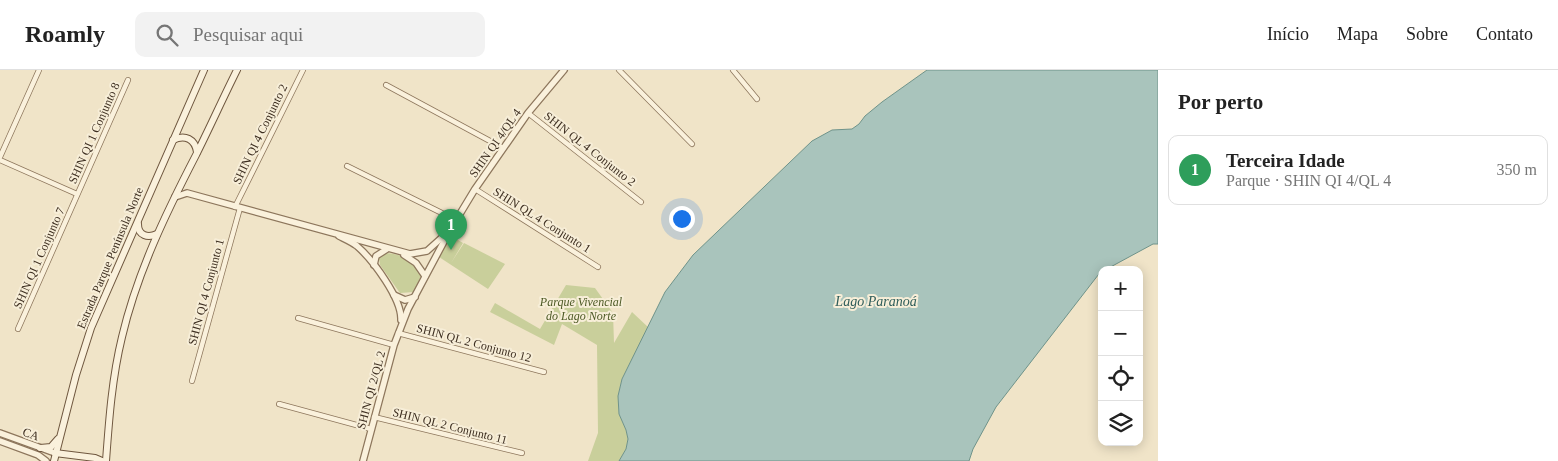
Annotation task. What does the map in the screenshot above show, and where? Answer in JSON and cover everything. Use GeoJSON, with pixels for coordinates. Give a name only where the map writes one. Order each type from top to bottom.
{"type":"FeatureCollection","features":[{"type":"Feature","properties":{"kind":"main road","name":"Estrada Parque Península Norte"},"geometry":{"type":"LineString","coordinates":[[54,461],[76,374],[91,328],[204,70]]}},
{"type":"Feature","properties":{"kind":"main road"},"geometry":{"type":"LineString","coordinates":[[106,461],[110,406],[122,337],[139,278],[181,183],[237,70]]}},
{"type":"Feature","properties":{"kind":"main road"},"geometry":{"type":"LineString","coordinates":[[173,140],[183,137],[189,138],[196,147],[197,152]]}},
{"type":"Feature","properties":{"kind":"main road"},"geometry":{"type":"LineString","coordinates":[[138,223],[138,228],[143,236],[148,237],[157,234]]}},
{"type":"Feature","properties":{"kind":"main road"},"geometry":{"type":"LineString","coordinates":[[40,448],[51,447],[59,438]]}},
{"type":"Feature","properties":{"kind":"main road"},"geometry":{"type":"LineString","coordinates":[[55,452],[95,458],[102,461]]}},
{"type":"Feature","properties":{"kind":"street"},"geometry":{"type":"LineString","coordinates":[[39,70],[0,158],[77,194]]}},
{"type":"Feature","properties":{"kind":"street","name":"SHIN QI 4 Conjunto 2"},"geometry":{"type":"LineString","coordinates":[[237,207],[303,70]]}},
{"type":"Feature","properties":{"kind":"street","name":"SHIN QI 4/QL 4"},"geometry":{"type":"LineString","coordinates":[[415,296],[456,220],[502,148],[564,70]]}},
{"type":"Feature","properties":{"kind":"street"},"geometry":{"type":"LineString","coordinates":[[619,70],[692,144]]}},
{"type":"Feature","properties":{"kind":"street"},"geometry":{"type":"LineString","coordinates":[[733,70],[757,99]]}},
{"type":"Feature","properties":{"kind":"street","name":"SHIN QI 1 Conjunto 8"},"geometry":{"type":"LineString","coordinates":[[77,194],[128,80]]}},
{"type":"Feature","properties":{"kind":"street"},"geometry":{"type":"LineString","coordinates":[[386,85],[502,148]]}},
{"type":"Feature","properties":{"kind":"street","name":"SHIN QL 4 Conjunto 2"},"geometry":{"type":"LineString","coordinates":[[528,113],[640,202]]}},
{"type":"Feature","properties":{"kind":"street"},"geometry":{"type":"LineString","coordinates":[[348,166],[456,220]]}},
{"type":"Feature","properties":{"kind":"street"},"geometry":{"type":"LineString","coordinates":[[175,197],[187,193],[181,183]]}},
{"type":"Feature","properties":{"kind":"street","name":"SHIN QL 4 Conjunto 1"},"geometry":{"type":"LineString","coordinates":[[475,189],[598,268]]}},
{"type":"Feature","properties":{"kind":"street","name":"SHIN QI 4/QL 4"},"geometry":{"type":"LineString","coordinates":[[187,193],[338,235],[356,238],[400,252],[415,254],[427,251],[449,232]]}},
{"type":"Feature","properties":{"kind":"street","name":"SHIN QI 1 Conjunto 7"},"geometry":{"type":"LineString","coordinates":[[18,329],[77,194]]}},
{"type":"Feature","properties":{"kind":"street","name":"SHIN QI 4 Conjunto 1"},"geometry":{"type":"LineString","coordinates":[[192,381],[237,207]]}},
{"type":"Feature","properties":{"kind":"street","name":"SHIN QI 4/QL 4"},"geometry":{"type":"LineString","coordinates":[[338,235],[357,246],[374,265],[392,293]]}},
{"type":"Feature","properties":{"kind":"street"},"geometry":{"type":"LineString","coordinates":[[374,265],[379,252],[387,248]]}},
{"type":"Feature","properties":{"kind":"street"},"geometry":{"type":"LineString","coordinates":[[400,252],[412,259],[426,276]]}},
{"type":"Feature","properties":{"kind":"street"},"geometry":{"type":"LineString","coordinates":[[392,293],[401,300],[409,300],[415,296]]}},
{"type":"Feature","properties":{"kind":"street"},"geometry":{"type":"LineString","coordinates":[[392,293],[401,311],[401,325]]}},
{"type":"Feature","properties":{"kind":"street","name":"SHIN QI 2/QL 2"},"geometry":{"type":"LineString","coordinates":[[363,461],[394,345],[415,296]]}},
{"type":"Feature","properties":{"kind":"street"},"geometry":{"type":"LineString","coordinates":[[298,318],[394,345]]}},
{"type":"Feature","properties":{"kind":"street","name":"SHIN QL 2 Conjunto 12"},"geometry":{"type":"LineString","coordinates":[[398,333],[544,372]]}},
{"type":"Feature","properties":{"kind":"street"},"geometry":{"type":"LineString","coordinates":[[279,404],[371,429]]}},
{"type":"Feature","properties":{"kind":"street","name":"SHIN QL 2 Conjunto 11"},"geometry":{"type":"LineString","coordinates":[[374,417],[522,453]]}},
{"type":"Feature","properties":{"kind":"street","name":"CA"},"geometry":{"type":"LineString","coordinates":[[0,433],[55,452]]}},
{"type":"Feature","properties":{"kind":"street","name":"CA"},"geometry":{"type":"LineString","coordinates":[[0,440],[38,455],[46,461]]}},
{"type":"Feature","properties":{"kind":"green space"},"geometry":{"type":"Polygon","coordinates":[[[451,236],[463,243],[451,263],[464,243],[505,264],[488,289],[439,257],[451,236]]]}},
{"type":"Feature","properties":{"kind":"green space"},"geometry":{"type":"Polygon","coordinates":[[[382,253],[400,256],[415,266],[421,276],[414,292],[400,293],[380,265],[379,258],[382,253]]]}},
{"type":"Feature","properties":{"kind":"green space","name":"Parque Vivencial do Lago Norte"},"geometry":{"type":"Polygon","coordinates":[[[566,285],[595,288],[613,313],[614,343],[632,312],[649,328],[622,379],[618,396],[619,414],[628,439],[626,449],[619,461],[588,461],[598,433],[597,345],[562,324],[554,345],[490,312],[495,303],[540,329],[566,285]]]}},
{"type":"Feature","properties":{"kind":"water","name":"Lago Paranoá"},"geometry":{"type":"Polygon","coordinates":[[[927,70],[1158,70],[1158,244],[1153,244],[1112,266],[1098,266],[1098,275],[996,407],[973,449],[969,461],[619,461],[626,449],[628,439],[619,414],[618,396],[622,379],[665,292],[693,255],[812,141],[832,130],[852,129],[882,102],[927,70]]]}},
{"type":"Feature","properties":{"kind":"place","name":"Terceira Idade"},"geometry":{"type":"Point","coordinates":[451,250]}}]}
